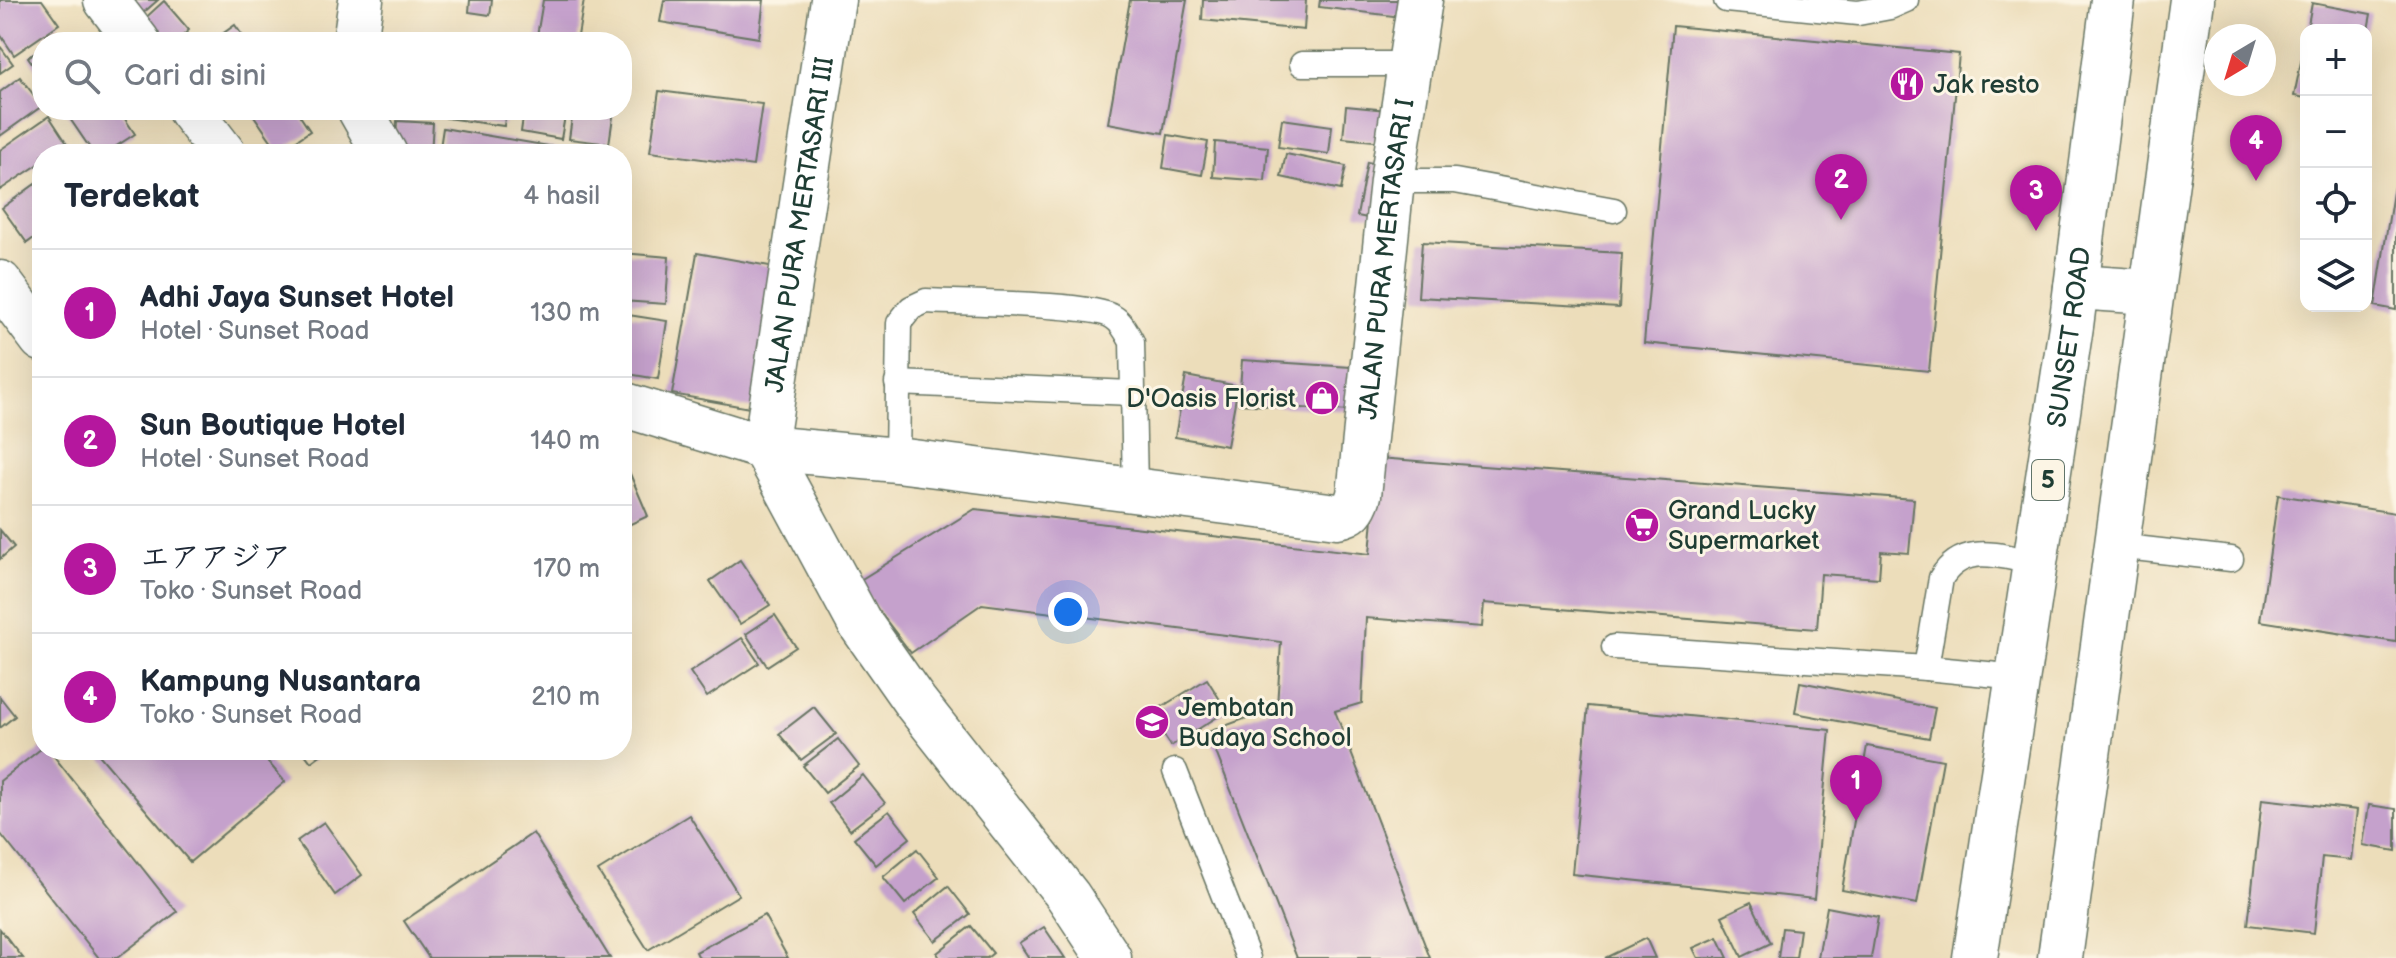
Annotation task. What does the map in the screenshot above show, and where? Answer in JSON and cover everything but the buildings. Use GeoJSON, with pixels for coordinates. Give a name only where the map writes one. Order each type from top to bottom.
{"type":"FeatureCollection","features":[{"type":"Feature","properties":{"kind":"main road"},"geometry":{"type":"LineString","coordinates":[[106,0],[130,32]]}},
{"type":"Feature","properties":{"kind":"main road"},"geometry":{"type":"LineString","coordinates":[[356,32],[361,0]]}},
{"type":"Feature","properties":{"kind":"main road","name":"JALAN PURA MERTASARI III"},"geometry":{"type":"LineString","coordinates":[[765,448],[833,0]]}},
{"type":"Feature","properties":{"kind":"main road","name":"JALAN PURA MERTASARI I"},"geometry":{"type":"LineString","coordinates":[[1135,488],[1337,516],[1347,514],[1355,507],[1359,495],[1392,181],[1420,0]]}},
{"type":"Feature","properties":{"kind":"main road","name":"SUNSET ROAD"},"geometry":{"type":"LineString","coordinates":[[1975,958],[2076,287],[2113,0]]}},
{"type":"Feature","properties":{"kind":"main road"},"geometry":{"type":"LineString","coordinates":[[2060,958],[2192,0]]}},
{"type":"Feature","properties":{"kind":"main road"},"geometry":{"type":"LineString","coordinates":[[198,120],[216,144]]}},
{"type":"Feature","properties":{"kind":"main road"},"geometry":{"type":"LineString","coordinates":[[0,283],[32,326]]}},
{"type":"Feature","properties":{"kind":"main road"},"geometry":{"type":"LineString","coordinates":[[2076,287],[2150,292]]}},
{"type":"Feature","properties":{"kind":"main road"},"geometry":{"type":"LineString","coordinates":[[632,407],[765,448],[1135,488]]}},
{"type":"Feature","properties":{"kind":"main road"},"geometry":{"type":"LineString","coordinates":[[765,448],[859,622],[915,702],[1068,896],[1109,958]]}},
{"type":"Feature","properties":{"kind":"lane"},"geometry":{"type":"LineString","coordinates":[[1726,0],[1858,13],[1890,7],[1906,0]]}},
{"type":"Feature","properties":{"kind":"lane"},"geometry":{"type":"LineString","coordinates":[[1302,64],[1411,64]]}},
{"type":"Feature","properties":{"kind":"lane"},"geometry":{"type":"LineString","coordinates":[[1392,181],[1455,181],[1614,210]]}},
{"type":"Feature","properties":{"kind":"lane"},"geometry":{"type":"LineString","coordinates":[[897,460],[899,323],[911,308],[926,301],[1082,309],[1112,316],[1124,327],[1132,342],[1135,488]]}},
{"type":"Feature","properties":{"kind":"lane"},"geometry":{"type":"LineString","coordinates":[[897,383],[1132,393]]}},
{"type":"Feature","properties":{"kind":"lane"},"geometry":{"type":"LineString","coordinates":[[2117,546],[2231,559]]}},
{"type":"Feature","properties":{"kind":"lane"},"geometry":{"type":"LineString","coordinates":[[1926,668],[1941,578],[1948,566],[1961,557],[1976,553],[2035,562]]}},
{"type":"Feature","properties":{"kind":"lane"},"geometry":{"type":"LineString","coordinates":[[1614,647],[2018,677]]}},
{"type":"Feature","properties":{"kind":"lane"},"geometry":{"type":"LineString","coordinates":[[1175,771],[1248,958]]}},
{"type":"Feature","properties":{"kind":"place","name":"Jak resto"},"geometry":{"type":"Point","coordinates":[1907,84]}},
{"type":"Feature","properties":{"kind":"place","name":"Kampung Nusantara"},"geometry":{"type":"Point","coordinates":[2256,181]}},
{"type":"Feature","properties":{"kind":"place","name":"Sun Boutique Hotel"},"geometry":{"type":"Point","coordinates":[1841,220]}},
{"type":"Feature","properties":{"kind":"place","name":"エアアジア"},"geometry":{"type":"Point","coordinates":[2036,231]}},
{"type":"Feature","properties":{"kind":"place","name":"D'Oasis Florist"},"geometry":{"type":"Point","coordinates":[1322,398]}},
{"type":"Feature","properties":{"kind":"place","name":"Grand Lucky Supermarket"},"geometry":{"type":"Point","coordinates":[1642,525]}},
{"type":"Feature","properties":{"kind":"place","name":"Jembatan Budaya School"},"geometry":{"type":"Point","coordinates":[1152,722]}},
{"type":"Feature","properties":{"kind":"place","name":"Adhi Jaya Sunset Hotel"},"geometry":{"type":"Point","coordinates":[1856,821]}}]}
